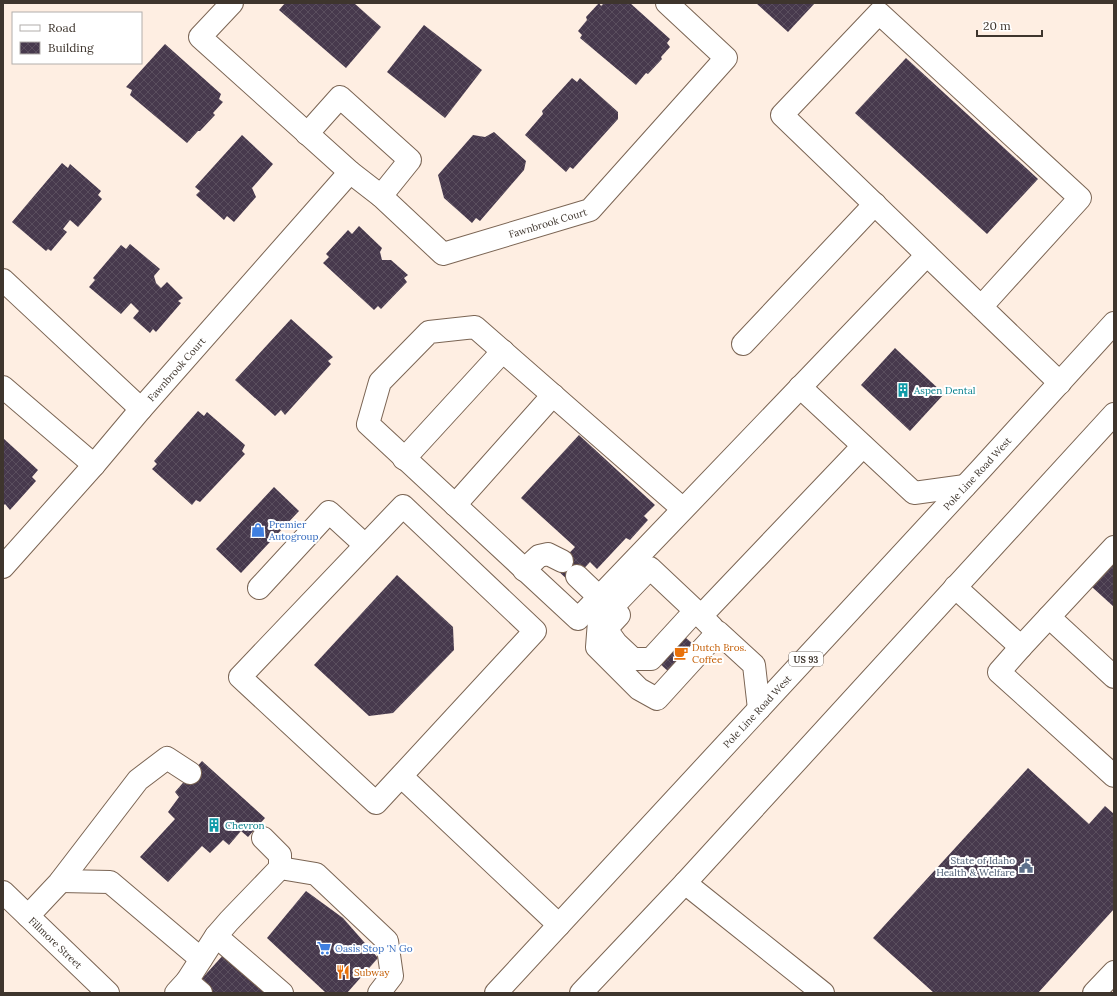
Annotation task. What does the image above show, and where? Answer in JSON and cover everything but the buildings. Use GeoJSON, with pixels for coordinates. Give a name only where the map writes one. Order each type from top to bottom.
{"type":"FeatureCollection","features":[{"type":"Feature","properties":{"kind":"main road","name":"Fawnbrook Court"},"geometry":{"type":"LineString","coordinates":[[232,3],[200,37],[350,172],[381,196],[443,254],[590,210],[726,58],[667,3]]}},
{"type":"Feature","properties":{"kind":"main road"},"geometry":{"type":"LineString","coordinates":[[981,307],[1080,198],[879,13],[782,115],[875,204],[927,255],[981,307],[1060,383]]}},
{"type":"Feature","properties":{"kind":"main road"},"geometry":{"type":"LineString","coordinates":[[308,134],[340,97],[410,160],[381,196]]}},
{"type":"Feature","properties":{"kind":"main road","name":"Fawnbrook Court"},"geometry":{"type":"LineString","coordinates":[[3,567],[350,172]]}},
{"type":"Feature","properties":{"kind":"main road"},"geometry":{"type":"LineString","coordinates":[[743,344],[875,204]]}},
{"type":"Feature","properties":{"kind":"main road"},"geometry":{"type":"LineString","coordinates":[[863,446],[698,614],[651,659],[633,659],[616,643],[606,629],[648,566],[683,509],[927,255]]}},
{"type":"Feature","properties":{"kind":"main road"},"geometry":{"type":"LineString","coordinates":[[3,280],[141,409]]}},
{"type":"Feature","properties":{"kind":"main road","name":"Pole Line Road West"},"geometry":{"type":"LineString","coordinates":[[496,993],[1114,323]]}},
{"type":"Feature","properties":{"kind":"main road"},"geometry":{"type":"LineString","coordinates":[[648,566],[598,597],[578,619],[368,424],[380,382],[429,332],[476,327],[683,509]]}},
{"type":"Feature","properties":{"kind":"main road"},"geometry":{"type":"LineString","coordinates":[[404,459],[503,351]]}},
{"type":"Feature","properties":{"kind":"main road"},"geometry":{"type":"LineString","coordinates":[[3,387],[94,465]]}},
{"type":"Feature","properties":{"kind":"main road"},"geometry":{"type":"LineString","coordinates":[[800,387],[914,493],[965,486]]}},
{"type":"Feature","properties":{"kind":"main road"},"geometry":{"type":"LineString","coordinates":[[455,505],[553,395]]}},
{"type":"Feature","properties":{"kind":"main road"},"geometry":{"type":"LineString","coordinates":[[581,993],[685,883],[1114,414]]}},
{"type":"Feature","properties":{"kind":"main road"},"geometry":{"type":"LineString","coordinates":[[403,506],[535,631],[401,776],[376,803],[240,677],[403,506]]}},
{"type":"Feature","properties":{"kind":"main road"},"geometry":{"type":"LineString","coordinates":[[259,588],[329,512],[365,545]]}},
{"type":"Feature","properties":{"kind":"main road"},"geometry":{"type":"LineString","coordinates":[[1114,546],[999,672],[1114,776]]}},
{"type":"Feature","properties":{"kind":"main road"},"geometry":{"type":"LineString","coordinates":[[524,570],[539,556],[548,554],[562,561]]}},
{"type":"Feature","properties":{"kind":"main road"},"geometry":{"type":"LineString","coordinates":[[648,566],[754,665],[759,709]]}},
{"type":"Feature","properties":{"kind":"main road"},"geometry":{"type":"LineString","coordinates":[[648,566],[599,621],[596,646],[639,689],[657,699],[718,632]]}},
{"type":"Feature","properties":{"kind":"main road"},"geometry":{"type":"LineString","coordinates":[[577,576],[598,597]]}},
{"type":"Feature","properties":{"kind":"main road"},"geometry":{"type":"LineString","coordinates":[[955,588],[1021,647]]}},
{"type":"Feature","properties":{"kind":"main road"},"geometry":{"type":"LineString","coordinates":[[1049,617],[1114,677]]}},
{"type":"Feature","properties":{"kind":"main road"},"geometry":{"type":"LineString","coordinates":[[28,916],[61,881],[138,780],[167,758],[190,773]]}},
{"type":"Feature","properties":{"kind":"main road"},"geometry":{"type":"LineString","coordinates":[[401,776],[560,925]]}},
{"type":"Feature","properties":{"kind":"main road"},"geometry":{"type":"LineString","coordinates":[[188,989],[202,959],[216,936],[280,868],[280,856],[263,838]]}},
{"type":"Feature","properties":{"kind":"main road"},"geometry":{"type":"LineString","coordinates":[[280,868],[316,874],[387,941],[392,976],[379,993]]}},
{"type":"Feature","properties":{"kind":"main road"},"geometry":{"type":"LineString","coordinates":[[61,881],[110,882],[202,959]]}},
{"type":"Feature","properties":{"kind":"main road"},"geometry":{"type":"LineString","coordinates":[[685,883],[823,993]]}},
{"type":"Feature","properties":{"kind":"main road","name":"Fillmore Street"},"geometry":{"type":"LineString","coordinates":[[3,892],[108,993]]}},
{"type":"Feature","properties":{"kind":"main road"},"geometry":{"type":"LineString","coordinates":[[216,936],[282,993]]}},
{"type":"Feature","properties":{"kind":"main road"},"geometry":{"type":"LineString","coordinates":[[1094,993],[1114,972]]}},
{"type":"Feature","properties":{"kind":"place","name":"Aspen Dental"},"geometry":{"type":"Point","coordinates":[903,390]}},
{"type":"Feature","properties":{"kind":"place","name":"Premier Autogroup"},"geometry":{"type":"Point","coordinates":[258,530]}},
{"type":"Feature","properties":{"kind":"place","name":"Dutch Bros. Coffee"},"geometry":{"type":"Point","coordinates":[681,653]}},
{"type":"Feature","properties":{"kind":"place","name":"Chevron"},"geometry":{"type":"Point","coordinates":[214,825]}},
{"type":"Feature","properties":{"kind":"place","name":"State of Idaho Health & Welfare"},"geometry":{"type":"Point","coordinates":[1026,866]}},
{"type":"Feature","properties":{"kind":"place","name":"Oasis Stop 'N Go"},"geometry":{"type":"Point","coordinates":[324,948]}},
{"type":"Feature","properties":{"kind":"place","name":"Subway"},"geometry":{"type":"Point","coordinates":[343,972]}}]}
